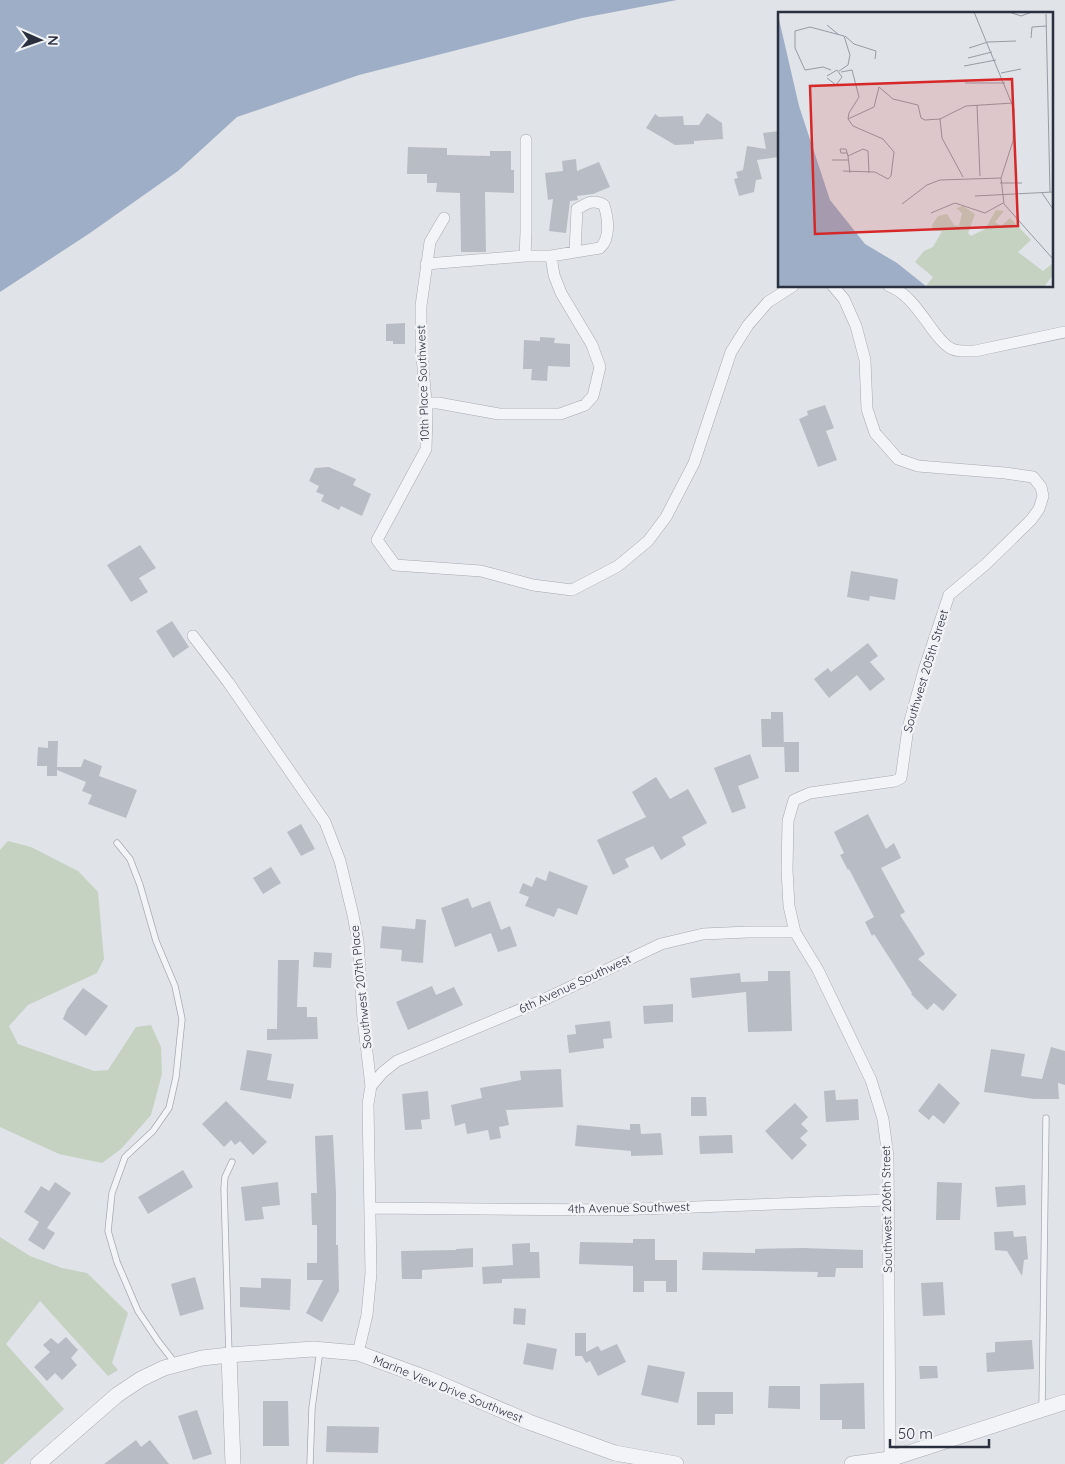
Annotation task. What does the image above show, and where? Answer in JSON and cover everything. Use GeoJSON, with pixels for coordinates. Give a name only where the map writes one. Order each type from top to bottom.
{"type":"FeatureCollection","features":[{"type":"Feature","properties":{"kind":"street"},"geometry":{"type":"LineString","coordinates":[[525,256],[526,140]]}},
{"type":"Feature","properties":{"kind":"street"},"geometry":{"type":"LineString","coordinates":[[426,264],[525,256],[551,256],[600,248],[604,245],[607,236],[607,213],[604,205],[597,202],[588,202],[577,209],[575,252]]}},
{"type":"Feature","properties":{"kind":"street","name":"10th Place Southwest"},"geometry":{"type":"LineString","coordinates":[[444,218],[430,242],[421,306],[421,345],[426,403],[426,449],[377,540],[395,565],[481,570],[533,585],[572,590],[618,566],[648,540],[666,517],[694,463],[731,352],[748,324],[768,302],[790,288]]}},
{"type":"Feature","properties":{"kind":"street"},"geometry":{"type":"LineString","coordinates":[[426,403],[438,403],[499,414],[560,414],[585,405],[593,396],[600,367],[592,345],[562,293],[554,275],[551,256]]}},
{"type":"Feature","properties":{"kind":"street","name":"Southwest 205th Street"},"geometry":{"type":"LineString","coordinates":[[794,800],[810,793],[895,781],[901,778],[908,728],[924,670],[950,595],[986,564],[1031,520],[1039,509],[1043,496],[1041,487],[1033,477],[918,466],[898,460],[875,433],[867,409],[865,360],[856,326],[844,299],[835,288]]}},
{"type":"Feature","properties":{"kind":"street"},"geometry":{"type":"LineString","coordinates":[[893,288],[905,295],[940,339],[950,348],[956,350],[975,351],[1065,332]]}},
{"type":"Feature","properties":{"kind":"street","name":"Southwest 207th Place"},"geometry":{"type":"LineString","coordinates":[[193,636],[228,682],[325,822],[340,862],[353,915],[358,941],[363,1019],[371,1086],[368,1104],[371,1273],[367,1315],[358,1353]]}},
{"type":"Feature","properties":{"kind":"street","name":"Southwest 206th Street"},"geometry":{"type":"LineString","coordinates":[[794,800],[788,821],[788,870],[789,906],[795,932],[818,970],[871,1080],[883,1119],[888,1157],[890,1459]]}},
{"type":"Feature","properties":{"kind":"street","name":"6th Avenue Southwest"},"geometry":{"type":"LineString","coordinates":[[371,1086],[383,1072],[397,1061],[543,1000],[661,944],[703,934],[795,932]]}},
{"type":"Feature","properties":{"kind":"street","name":"4th Avenue Southwest"},"geometry":{"type":"LineString","coordinates":[[370,1208],[612,1210],[888,1200]]}},
{"type":"Feature","properties":{"kind":"street","name":"Marine View Drive Southwest"},"geometry":{"type":"LineString","coordinates":[[38,1464],[117,1395],[141,1379],[164,1368],[202,1358],[320,1350],[358,1353],[429,1379],[529,1422],[606,1450],[676,1464]]}},
{"type":"Feature","properties":{"kind":"street"},"geometry":{"type":"LineString","coordinates":[[229,1355],[233,1464]]}},
{"type":"Feature","properties":{"kind":"street"},"geometry":{"type":"LineString","coordinates":[[852,1464],[890,1459],[1065,1402]]}},
{"type":"Feature","properties":{"kind":"lane"},"geometry":{"type":"LineString","coordinates":[[118,843],[130,859],[137,876],[156,941],[174,986],[182,1019],[176,1077],[169,1108],[153,1131],[125,1158],[112,1193],[108,1231],[117,1262],[138,1311],[176,1365]]}},
{"type":"Feature","properties":{"kind":"lane"},"geometry":{"type":"LineString","coordinates":[[1042,1410],[1046,1118]]}},
{"type":"Feature","properties":{"kind":"lane"},"geometry":{"type":"LineString","coordinates":[[229,1355],[224,1188],[225,1176],[232,1162]]}},
{"type":"Feature","properties":{"kind":"lane"},"geometry":{"type":"LineString","coordinates":[[310,1464],[312,1408],[320,1350]]}},
{"type":"Feature","properties":{"kind":"green space"},"geometry":{"type":"Polygon","coordinates":[[[8,841],[31,847],[78,871],[98,892],[104,959],[97,973],[28,1005],[9,1026],[18,1044],[94,1071],[108,1070],[136,1027],[151,1025],[161,1047],[162,1074],[151,1115],[121,1149],[102,1163],[59,1154],[0,1127],[0,850],[8,841]]]}},
{"type":"Feature","properties":{"kind":"green space"},"geometry":{"type":"Polygon","coordinates":[[[0,1237],[30,1256],[62,1268],[87,1273],[128,1313],[112,1363],[118,1370],[108,1376],[40,1301],[6,1344],[64,1409],[3,1464],[0,1464],[0,1237]]]}},
{"type":"Feature","properties":{"kind":"water"},"geometry":{"type":"Polygon","coordinates":[[[0,0],[677,0],[582,18],[359,75],[237,117],[178,171],[90,233],[0,292],[0,0]]]}},
{"type":"Feature","properties":{"kind":"building"},"geometry":{"type":"Polygon","coordinates":[[[707,113],[722,123],[723,139],[694,141],[694,144],[675,145],[646,128],[655,114],[659,117],[683,116],[684,125],[699,125],[707,113]]]}},
{"type":"Feature","properties":{"kind":"building"},"geometry":{"type":"Polygon","coordinates":[[[778,131],[778,157],[757,160],[762,179],[756,180],[754,192],[739,196],[734,179],[738,178],[736,172],[743,170],[747,146],[766,149],[763,133],[778,131]]]}},
{"type":"Feature","properties":{"kind":"building"},"geometry":{"type":"Polygon","coordinates":[[[408,147],[447,148],[447,155],[490,156],[490,151],[511,151],[511,170],[514,170],[514,193],[485,192],[486,252],[461,252],[460,193],[436,192],[437,183],[427,183],[427,174],[407,174],[408,147]]]}},
{"type":"Feature","properties":{"kind":"building"},"geometry":{"type":"Polygon","coordinates":[[[576,159],[577,171],[599,162],[610,187],[593,194],[577,196],[578,200],[570,201],[566,233],[549,231],[553,199],[548,200],[545,173],[563,171],[562,161],[576,159]]]}},
{"type":"Feature","properties":{"kind":"building"},"geometry":{"type":"Polygon","coordinates":[[[405,323],[405,344],[393,344],[393,341],[386,341],[386,324],[405,323]]]}},
{"type":"Feature","properties":{"kind":"building"},"geometry":{"type":"Polygon","coordinates":[[[540,337],[555,338],[554,343],[570,344],[570,367],[548,366],[547,381],[531,380],[532,369],[523,369],[524,340],[540,341],[540,337]]]}},
{"type":"Feature","properties":{"kind":"building"},"geometry":{"type":"Polygon","coordinates":[[[825,405],[834,428],[826,431],[837,460],[818,467],[799,419],[808,415],[807,411],[825,405]]]}},
{"type":"Feature","properties":{"kind":"building"},"geometry":{"type":"Polygon","coordinates":[[[329,467],[356,479],[353,485],[371,494],[362,516],[341,506],[339,510],[321,501],[324,495],[316,492],[319,486],[309,481],[315,468],[329,467]]]}},
{"type":"Feature","properties":{"kind":"building"},"geometry":{"type":"Polygon","coordinates":[[[140,545],[156,568],[139,578],[148,592],[131,602],[107,565],[140,545]]]}},
{"type":"Feature","properties":{"kind":"building"},"geometry":{"type":"Polygon","coordinates":[[[851,571],[898,579],[895,600],[870,596],[869,601],[847,597],[851,571]]]}},
{"type":"Feature","properties":{"kind":"building"},"geometry":{"type":"Polygon","coordinates":[[[172,621],[189,647],[173,658],[156,631],[172,621]]]}},
{"type":"Feature","properties":{"kind":"building"},"geometry":{"type":"Polygon","coordinates":[[[868,643],[878,656],[870,662],[885,679],[870,691],[857,675],[829,698],[814,679],[828,668],[831,672],[868,643]]]}},
{"type":"Feature","properties":{"kind":"building"},"geometry":{"type":"Polygon","coordinates":[[[771,712],[783,712],[784,747],[762,747],[761,719],[771,719],[771,712]]]}},
{"type":"Feature","properties":{"kind":"building"},"geometry":{"type":"Polygon","coordinates":[[[48,741],[58,741],[57,767],[81,767],[84,759],[102,766],[99,776],[137,790],[126,818],[88,804],[92,795],[82,791],[86,782],[57,770],[57,776],[47,776],[47,766],[37,766],[38,747],[48,748],[48,741]]]}},
{"type":"Feature","properties":{"kind":"building"},"geometry":{"type":"Polygon","coordinates":[[[784,742],[799,742],[799,772],[785,772],[784,742]]]}},
{"type":"Feature","properties":{"kind":"building"},"geometry":{"type":"Polygon","coordinates":[[[750,754],[759,778],[738,786],[746,808],[732,813],[714,768],[750,754]]]}},
{"type":"Feature","properties":{"kind":"building"},"geometry":{"type":"Polygon","coordinates":[[[656,777],[670,799],[688,789],[707,823],[682,837],[686,845],[661,860],[653,846],[625,859],[629,867],[613,875],[597,840],[646,817],[632,792],[656,777]]]}},
{"type":"Feature","properties":{"kind":"building"},"geometry":{"type":"Polygon","coordinates":[[[868,814],[886,849],[894,843],[901,858],[881,868],[905,912],[900,915],[925,954],[918,959],[957,995],[943,1011],[934,1003],[927,1010],[911,994],[874,934],[872,936],[865,922],[874,917],[840,855],[844,853],[834,832],[868,814]]]}},
{"type":"Feature","properties":{"kind":"building"},"geometry":{"type":"Polygon","coordinates":[[[301,824],[315,849],[301,856],[287,832],[301,824]]]}},
{"type":"Feature","properties":{"kind":"building"},"geometry":{"type":"Polygon","coordinates":[[[271,867],[281,883],[263,894],[253,878],[271,867]]]}},
{"type":"Feature","properties":{"kind":"building"},"geometry":{"type":"Polygon","coordinates":[[[549,871],[588,886],[577,915],[558,908],[554,917],[525,906],[529,897],[519,893],[523,883],[532,887],[536,877],[546,881],[549,871]]]}},
{"type":"Feature","properties":{"kind":"building"},"geometry":{"type":"Polygon","coordinates":[[[468,898],[472,908],[490,901],[501,930],[510,926],[517,946],[498,952],[491,933],[455,947],[441,908],[468,898]]]}},
{"type":"Feature","properties":{"kind":"building"},"geometry":{"type":"Polygon","coordinates":[[[416,919],[426,920],[423,963],[401,961],[402,950],[380,948],[382,926],[415,929],[416,919]]]}},
{"type":"Feature","properties":{"kind":"building"},"geometry":{"type":"Polygon","coordinates":[[[314,952],[332,953],[331,968],[313,967],[314,952]]]}},
{"type":"Feature","properties":{"kind":"building"},"geometry":{"type":"Polygon","coordinates":[[[278,960],[299,960],[297,1007],[307,1007],[307,1017],[317,1017],[318,1039],[267,1040],[267,1029],[277,1029],[278,960]]]}},
{"type":"Feature","properties":{"kind":"building"},"geometry":{"type":"Polygon","coordinates":[[[768,971],[790,971],[792,1031],[748,1032],[746,992],[692,998],[690,978],[740,973],[741,982],[768,981],[768,971]]]}},
{"type":"Feature","properties":{"kind":"building"},"geometry":{"type":"Polygon","coordinates":[[[432,986],[436,995],[454,987],[463,1005],[408,1030],[396,1002],[432,986]]]}},
{"type":"Feature","properties":{"kind":"building"},"geometry":{"type":"Polygon","coordinates":[[[83,988],[108,1006],[86,1036],[63,1019],[67,1009],[83,988]]]}},
{"type":"Feature","properties":{"kind":"building"},"geometry":{"type":"Polygon","coordinates":[[[673,1004],[673,1022],[644,1024],[643,1006],[673,1004]]]}},
{"type":"Feature","properties":{"kind":"building"},"geometry":{"type":"Polygon","coordinates":[[[610,1021],[612,1038],[603,1039],[604,1048],[569,1053],[567,1035],[576,1034],[575,1025],[610,1021]]]}},
{"type":"Feature","properties":{"kind":"building"},"geometry":{"type":"Polygon","coordinates":[[[1051,1047],[1065,1051],[1065,1085],[1058,1083],[1059,1099],[1034,1099],[984,1092],[991,1049],[1025,1054],[1021,1076],[1042,1079],[1051,1047]]]}},
{"type":"Feature","properties":{"kind":"building"},"geometry":{"type":"Polygon","coordinates":[[[247,1050],[272,1054],[267,1080],[294,1084],[291,1099],[240,1090],[247,1050]]]}},
{"type":"Feature","properties":{"kind":"building"},"geometry":{"type":"Polygon","coordinates":[[[561,1069],[563,1107],[506,1110],[509,1125],[499,1127],[501,1138],[490,1140],[488,1130],[467,1134],[465,1123],[455,1126],[451,1105],[482,1098],[480,1088],[521,1080],[520,1071],[561,1069]]]}},
{"type":"Feature","properties":{"kind":"building"},"geometry":{"type":"Polygon","coordinates":[[[939,1083],[960,1103],[944,1124],[933,1115],[929,1120],[918,1111],[939,1083]]]}},
{"type":"Feature","properties":{"kind":"building"},"geometry":{"type":"Polygon","coordinates":[[[835,1090],[836,1100],[858,1099],[859,1120],[826,1122],[824,1091],[835,1090]]]}},
{"type":"Feature","properties":{"kind":"building"},"geometry":{"type":"Polygon","coordinates":[[[428,1091],[430,1119],[421,1120],[422,1129],[405,1130],[402,1094],[428,1091]]]}},
{"type":"Feature","properties":{"kind":"building"},"geometry":{"type":"Polygon","coordinates":[[[691,1097],[706,1097],[707,1116],[691,1116],[691,1097]]]}},
{"type":"Feature","properties":{"kind":"building"},"geometry":{"type":"Polygon","coordinates":[[[226,1101],[267,1142],[253,1155],[240,1141],[235,1145],[231,1140],[224,1147],[202,1124],[226,1101]]]}},
{"type":"Feature","properties":{"kind":"building"},"geometry":{"type":"Polygon","coordinates":[[[795,1103],[808,1117],[801,1124],[808,1131],[800,1138],[807,1145],[792,1160],[765,1131],[795,1103]]]}},
{"type":"Feature","properties":{"kind":"building"},"geometry":{"type":"Polygon","coordinates":[[[630,1124],[640,1124],[641,1134],[661,1133],[663,1155],[631,1156],[631,1151],[575,1146],[577,1125],[630,1130],[630,1124]]]}},
{"type":"Feature","properties":{"kind":"building"},"geometry":{"type":"Polygon","coordinates":[[[333,1135],[339,1291],[322,1322],[306,1313],[323,1280],[307,1280],[307,1263],[317,1263],[317,1225],[312,1225],[311,1193],[317,1193],[315,1136],[333,1135]]]}},
{"type":"Feature","properties":{"kind":"building"},"geometry":{"type":"Polygon","coordinates":[[[732,1135],[733,1153],[700,1154],[699,1136],[732,1135]]]}},
{"type":"Feature","properties":{"kind":"building"},"geometry":{"type":"Polygon","coordinates":[[[183,1170],[193,1187],[148,1214],[138,1197],[183,1170]]]}},
{"type":"Feature","properties":{"kind":"building"},"geometry":{"type":"Polygon","coordinates":[[[55,1182],[71,1193],[47,1228],[55,1233],[44,1250],[28,1240],[39,1222],[24,1212],[41,1186],[49,1191],[55,1182]]]}},
{"type":"Feature","properties":{"kind":"building"},"geometry":{"type":"Polygon","coordinates":[[[278,1182],[280,1205],[262,1207],[264,1219],[245,1221],[241,1187],[278,1182]]]}},
{"type":"Feature","properties":{"kind":"building"},"geometry":{"type":"Polygon","coordinates":[[[937,1182],[962,1183],[960,1220],[936,1220],[937,1182]]]}},
{"type":"Feature","properties":{"kind":"building"},"geometry":{"type":"Polygon","coordinates":[[[1025,1185],[1026,1205],[997,1207],[995,1187],[1025,1185]]]}},
{"type":"Feature","properties":{"kind":"building"},"geometry":{"type":"Polygon","coordinates":[[[1013,1231],[1014,1237],[1026,1236],[1028,1259],[1024,1260],[1022,1276],[1007,1251],[995,1250],[994,1232],[1013,1231]]]}},
{"type":"Feature","properties":{"kind":"building"},"geometry":{"type":"Polygon","coordinates":[[[633,1239],[655,1239],[655,1260],[677,1260],[677,1292],[666,1292],[666,1281],[644,1281],[644,1292],[633,1292],[633,1266],[579,1264],[580,1242],[633,1243],[633,1239]]]}},
{"type":"Feature","properties":{"kind":"building"},"geometry":{"type":"Polygon","coordinates":[[[530,1243],[530,1252],[539,1252],[540,1278],[502,1279],[502,1283],[483,1284],[482,1267],[513,1265],[512,1244],[530,1243]]]}},
{"type":"Feature","properties":{"kind":"building"},"geometry":{"type":"Polygon","coordinates":[[[473,1248],[473,1267],[422,1270],[422,1279],[402,1279],[401,1251],[473,1248]]]}},
{"type":"Feature","properties":{"kind":"building"},"geometry":{"type":"Polygon","coordinates":[[[755,1249],[863,1250],[863,1268],[836,1268],[835,1277],[817,1277],[818,1272],[702,1270],[703,1252],[755,1253],[755,1249]]]}},
{"type":"Feature","properties":{"kind":"building"},"geometry":{"type":"Polygon","coordinates":[[[195,1277],[204,1309],[180,1316],[171,1284],[195,1277]]]}},
{"type":"Feature","properties":{"kind":"building"},"geometry":{"type":"Polygon","coordinates":[[[261,1278],[291,1279],[290,1310],[240,1307],[240,1287],[261,1288],[261,1278]]]}},
{"type":"Feature","properties":{"kind":"building"},"geometry":{"type":"Polygon","coordinates":[[[943,1282],[945,1315],[923,1316],[921,1283],[943,1282]]]}},
{"type":"Feature","properties":{"kind":"building"},"geometry":{"type":"Polygon","coordinates":[[[514,1308],[526,1309],[525,1325],[513,1324],[514,1308]]]}},
{"type":"Feature","properties":{"kind":"building"},"geometry":{"type":"Polygon","coordinates":[[[575,1333],[586,1333],[586,1352],[598,1346],[601,1351],[617,1344],[626,1362],[598,1376],[590,1361],[586,1363],[582,1356],[575,1356],[575,1333]]]}},
{"type":"Feature","properties":{"kind":"building"},"geometry":{"type":"Polygon","coordinates":[[[66,1337],[78,1350],[71,1358],[77,1365],[62,1380],[55,1373],[47,1381],[34,1367],[50,1352],[43,1345],[51,1338],[58,1344],[66,1337]]]}},
{"type":"Feature","properties":{"kind":"building"},"geometry":{"type":"Polygon","coordinates":[[[1032,1340],[1034,1369],[987,1372],[986,1353],[995,1352],[995,1342],[1032,1340]]]}},
{"type":"Feature","properties":{"kind":"building"},"geometry":{"type":"Polygon","coordinates":[[[527,1343],[557,1349],[553,1370],[523,1364],[527,1343]]]}},
{"type":"Feature","properties":{"kind":"building"},"geometry":{"type":"Polygon","coordinates":[[[648,1365],[685,1372],[678,1403],[641,1395],[648,1365]]]}},
{"type":"Feature","properties":{"kind":"building"},"geometry":{"type":"Polygon","coordinates":[[[919,1366],[937,1366],[938,1378],[920,1379],[919,1366]]]}},
{"type":"Feature","properties":{"kind":"building"},"geometry":{"type":"Polygon","coordinates":[[[864,1383],[865,1429],[842,1429],[842,1420],[820,1420],[820,1384],[864,1383]]]}},
{"type":"Feature","properties":{"kind":"building"},"geometry":{"type":"Polygon","coordinates":[[[769,1386],[800,1386],[800,1409],[768,1408],[769,1386]]]}},
{"type":"Feature","properties":{"kind":"building"},"geometry":{"type":"Polygon","coordinates":[[[697,1392],[733,1392],[733,1414],[715,1414],[715,1425],[697,1425],[697,1392]]]}},
{"type":"Feature","properties":{"kind":"building"},"geometry":{"type":"Polygon","coordinates":[[[263,1401],[288,1401],[289,1446],[263,1446],[263,1401]]]}},
{"type":"Feature","properties":{"kind":"building"},"geometry":{"type":"Polygon","coordinates":[[[197,1410],[212,1454],[193,1460],[178,1416],[197,1410]]]}},
{"type":"Feature","properties":{"kind":"building"},"geometry":{"type":"Polygon","coordinates":[[[327,1426],[379,1427],[378,1453],[326,1452],[327,1426]]]}},
{"type":"Feature","properties":{"kind":"building"},"geometry":{"type":"Polygon","coordinates":[[[136,1440],[141,1447],[150,1440],[169,1464],[104,1464],[136,1440]]]}}]}
